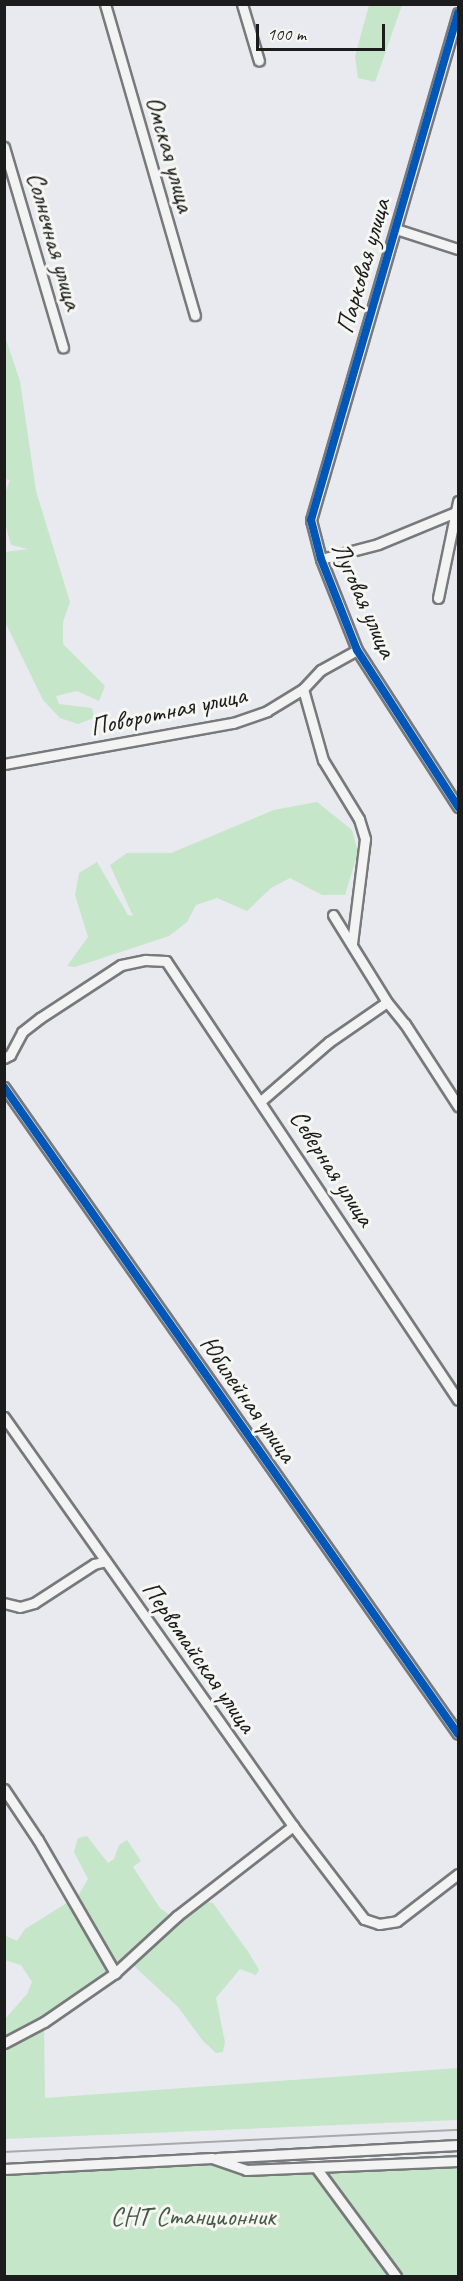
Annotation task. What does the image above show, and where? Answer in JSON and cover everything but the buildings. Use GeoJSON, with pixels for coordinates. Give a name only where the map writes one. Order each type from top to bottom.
{"type":"FeatureCollection","features":[{"type":"Feature","properties":{"kind":"street","name":"Омская улица"},"geometry":{"type":"LineString","coordinates":[[105,4],[195,315]]}},
{"type":"Feature","properties":{"kind":"street"},"geometry":{"type":"LineString","coordinates":[[242,4],[259,61]]}},
{"type":"Feature","properties":{"kind":"street","name":"Парковая улица"},"geometry":{"type":"LineString","coordinates":[[311,530],[314,502],[459,13]]}},
{"type":"Feature","properties":{"kind":"street","name":"Солнечная улица"},"geometry":{"type":"LineString","coordinates":[[4,147],[63,347]]}},
{"type":"Feature","properties":{"kind":"street"},"geometry":{"type":"LineString","coordinates":[[396,229],[459,249]]}},
{"type":"Feature","properties":{"kind":"street"},"geometry":{"type":"LineString","coordinates":[[321,559],[378,544],[458,508]]}},
{"type":"Feature","properties":{"kind":"street"},"geometry":{"type":"LineString","coordinates":[[438,598],[458,508]]}},
{"type":"Feature","properties":{"kind":"street","name":"Луговая улица"},"geometry":{"type":"LineString","coordinates":[[311,530],[357,650],[459,807]]}},
{"type":"Feature","properties":{"kind":"street","name":"Поворотная улица"},"geometry":{"type":"LineString","coordinates":[[4,764],[233,723],[267,711],[303,689],[321,670],[357,650]]}},
{"type":"Feature","properties":{"kind":"street"},"geometry":{"type":"LineString","coordinates":[[303,689],[323,760],[359,819],[365,839],[352,944]]}},
{"type":"Feature","properties":{"kind":"street"},"geometry":{"type":"LineString","coordinates":[[333,915],[387,1002],[405,1024],[459,1106]]}},
{"type":"Feature","properties":{"kind":"street","name":"Северная улица"},"geometry":{"type":"LineString","coordinates":[[4,1058],[31,1025],[121,965],[145,960],[166,961],[262,1100],[459,1400]]}},
{"type":"Feature","properties":{"kind":"street"},"geometry":{"type":"LineString","coordinates":[[262,1100],[329,1042],[387,1002]]}},
{"type":"Feature","properties":{"kind":"street","name":"Юбилейная улица"},"geometry":{"type":"LineString","coordinates":[[4,1087],[459,1734]]}},
{"type":"Feature","properties":{"kind":"street","name":"Первомайская улица"},"geometry":{"type":"LineString","coordinates":[[4,1417],[293,1826],[363,1919],[379,1924],[397,1921],[459,1874]]}},
{"type":"Feature","properties":{"kind":"street"},"geometry":{"type":"LineString","coordinates":[[4,1603],[20,1607],[34,1603],[94,1564],[106,1561]]}},
{"type":"Feature","properties":{"kind":"street"},"geometry":{"type":"LineString","coordinates":[[4,1789],[38,1840],[115,1973]]}},
{"type":"Feature","properties":{"kind":"street"},"geometry":{"type":"LineString","coordinates":[[4,2043],[44,2022],[115,1973],[177,1916],[293,1826]]}},
{"type":"Feature","properties":{"kind":"street"},"geometry":{"type":"LineString","coordinates":[[4,2169],[459,2145]]}},
{"type":"Feature","properties":{"kind":"street"},"geometry":{"type":"LineString","coordinates":[[212,2158],[246,2170],[317,2169],[459,2161]]}},
{"type":"Feature","properties":{"kind":"street"},"geometry":{"type":"LineString","coordinates":[[317,2169],[396,2277]]}},
{"type":"Feature","properties":{"kind":"green space"},"geometry":{"type":"Polygon","coordinates":[[[369,5],[402,5],[375,82],[358,78],[355,56],[369,5]]]}},
{"type":"Feature","properties":{"kind":"green space"},"geometry":{"type":"Polygon","coordinates":[[[5,337],[20,381],[36,491],[70,602],[63,622],[63,644],[105,686],[99,701],[77,691],[56,696],[59,704],[92,708],[94,718],[78,724],[60,718],[43,700],[5,622],[5,552],[28,549],[11,545],[5,523],[5,493],[10,480],[4,479],[5,337]]]}},
{"type":"Feature","properties":{"kind":"green space"},"geometry":{"type":"Polygon","coordinates":[[[317,802],[352,830],[358,852],[345,895],[322,895],[290,878],[271,888],[247,911],[217,898],[196,905],[187,922],[169,936],[75,967],[67,966],[88,937],[75,895],[79,873],[97,862],[128,915],[133,916],[110,865],[127,853],[171,853],[274,810],[317,802]]]}},
{"type":"Feature","properties":{"kind":"green space"},"geometry":{"type":"Polygon","coordinates":[[[87,1836],[108,1863],[114,1859],[119,1845],[127,1840],[141,1861],[133,1867],[160,1908],[171,1916],[204,1901],[213,1903],[249,1953],[259,1970],[256,1975],[240,1969],[216,1998],[225,2042],[223,2052],[216,2053],[203,2041],[178,2007],[134,1966],[118,1966],[104,1972],[51,2013],[5,2037],[5,2019],[27,1994],[32,1982],[21,1965],[5,1960],[4,1935],[17,1941],[25,1929],[78,1896],[88,1879],[74,1852],[78,1838],[87,1836]]]}},
{"type":"Feature","properties":{"kind":"green space"},"geometry":{"type":"Polygon","coordinates":[[[44,2022],[45,2098],[458,2068],[458,2120],[5,2139],[5,2043],[44,2022]]]}},
{"type":"Feature","properties":{"kind":"green space","name":"СНТ Станционник"},"geometry":{"type":"Polygon","coordinates":[[[211,2157],[246,2168],[458,2158],[458,2276],[5,2276],[5,2167],[211,2157]]]}},
{"type":"Feature","properties":{"kind":"railway"},"geometry":{"type":"LineString","coordinates":[[4,2152],[458,2130]]}},
{"type":"Feature","properties":{"kind":"cycle path"},"geometry":{"type":"LineString","coordinates":[[458,13],[311,520],[321,559],[357,650],[458,807]]}},
{"type":"Feature","properties":{"kind":"cycle path"},"geometry":{"type":"LineString","coordinates":[[4,1087],[458,1734]]}}]}
